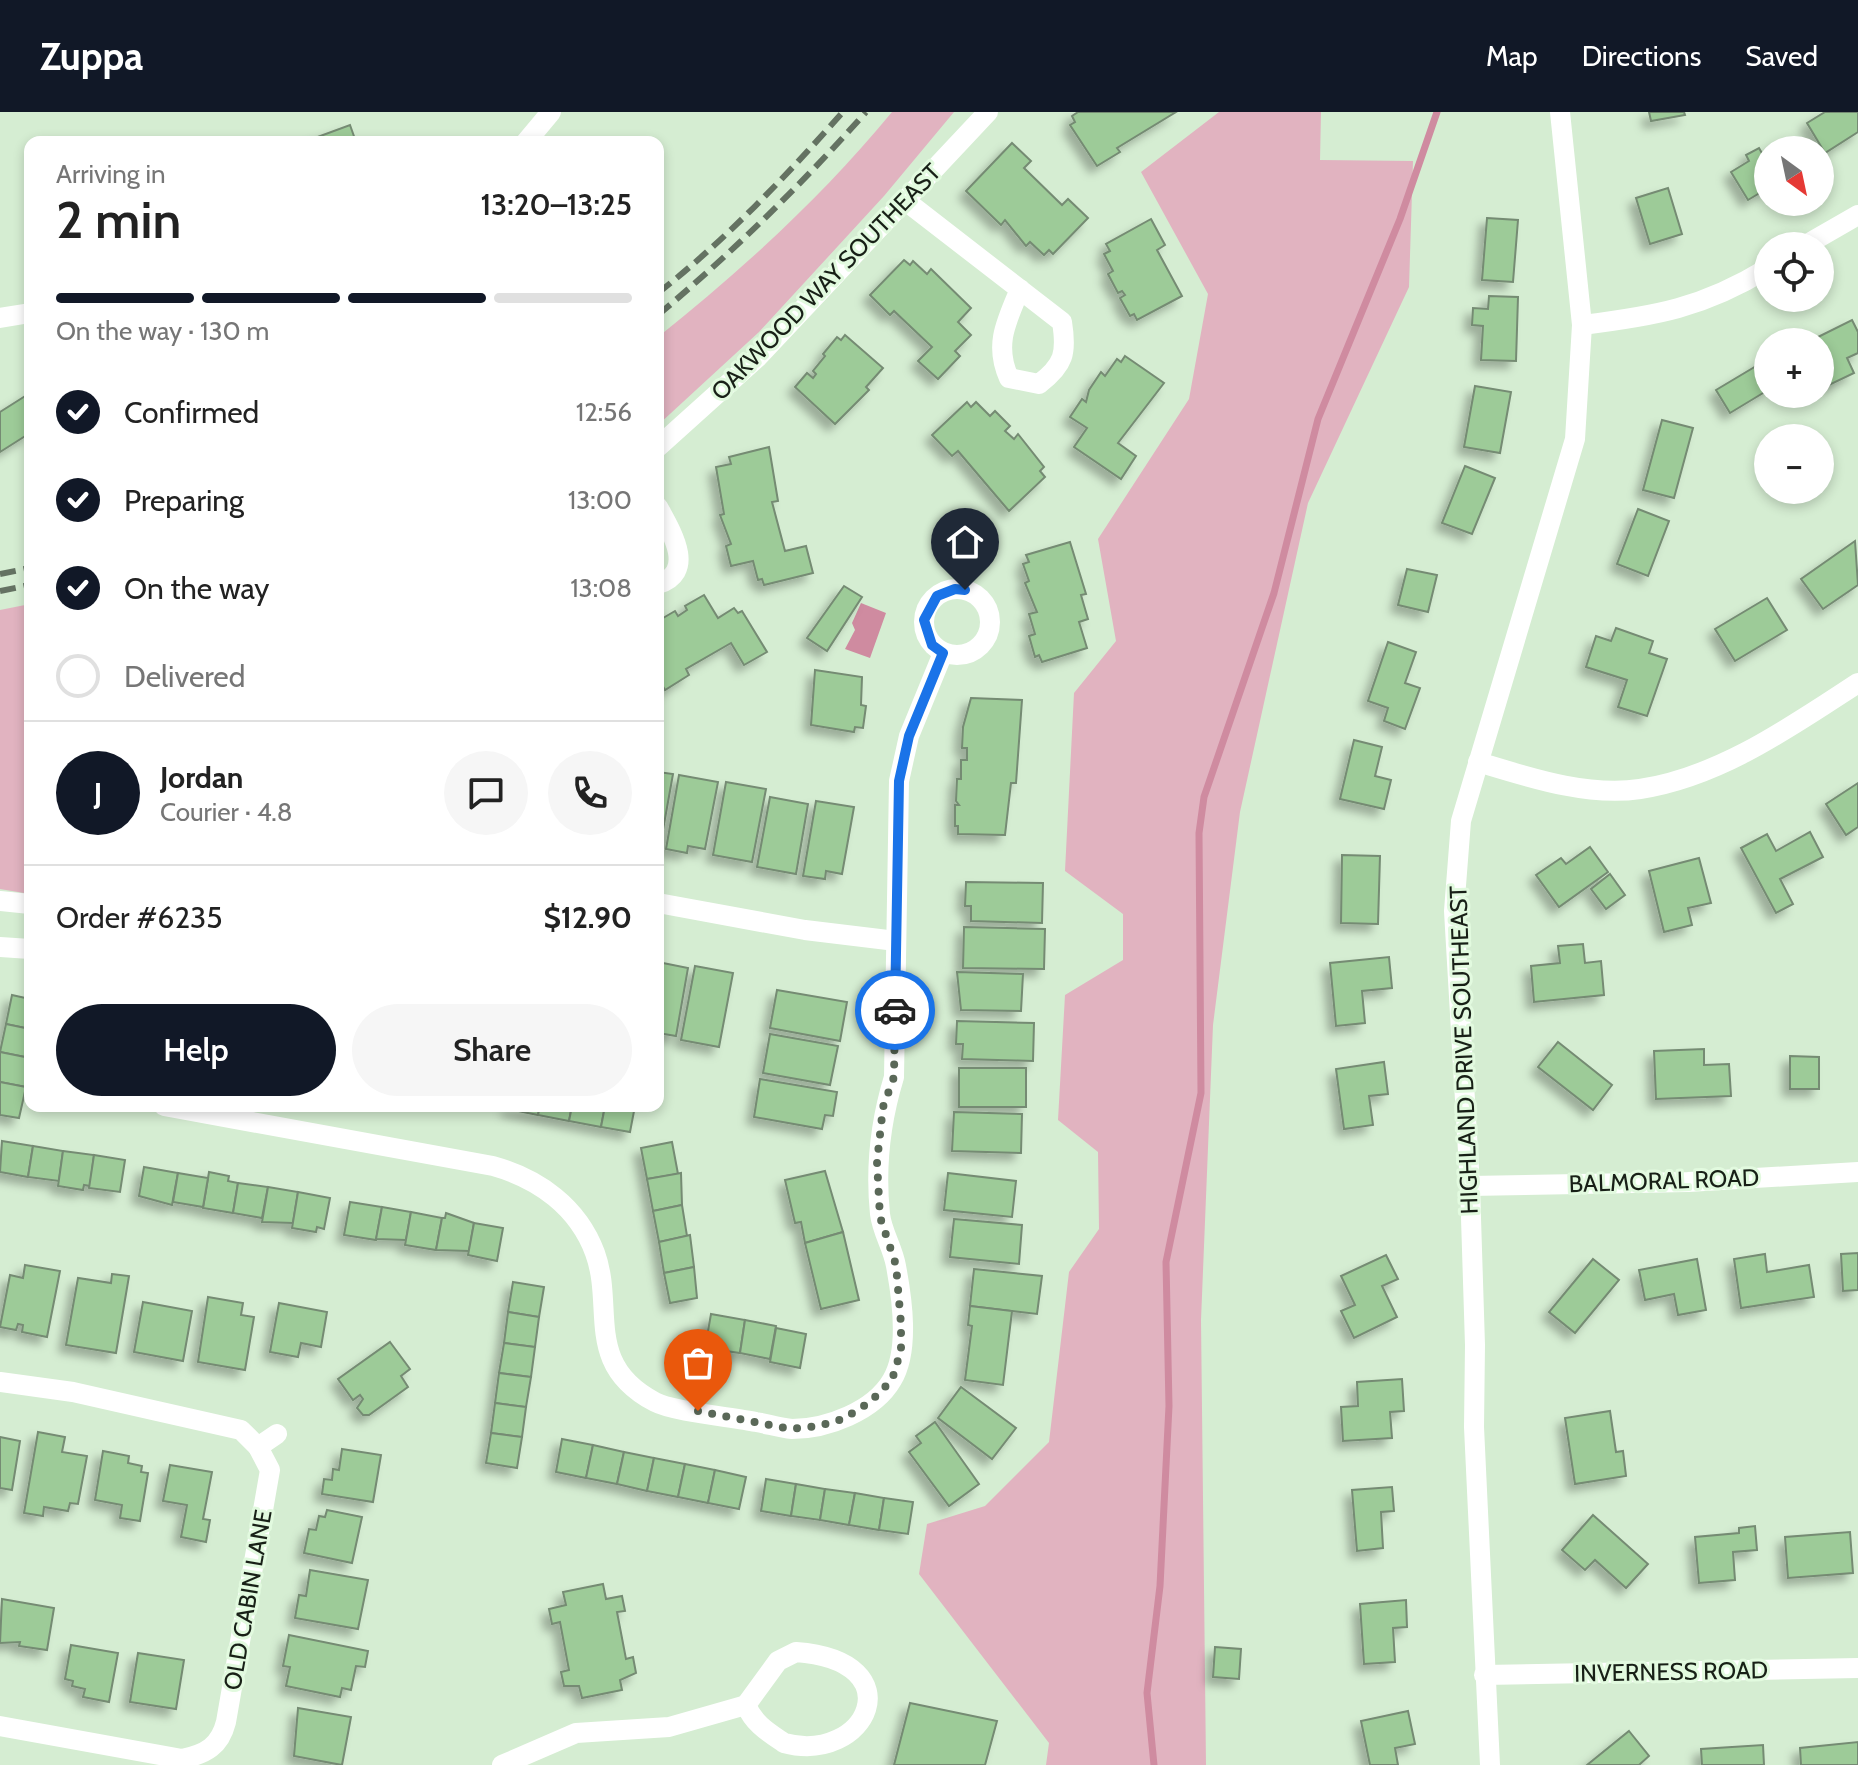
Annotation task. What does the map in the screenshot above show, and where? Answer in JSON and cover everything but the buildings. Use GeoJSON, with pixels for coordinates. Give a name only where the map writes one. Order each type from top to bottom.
{"type":"FeatureCollection","features":[{"type":"Feature","properties":{"kind":"street"},"geometry":{"type":"LineString","coordinates":[[531,136],[551,112]]}},
{"type":"Feature","properties":{"kind":"street","name":"OAKWOOD WAY SOUTHEAST"},"geometry":{"type":"LineString","coordinates":[[664,442],[758,357],[907,202],[988,112]]}},
{"type":"Feature","properties":{"kind":"street","name":"HIGHLAND DRIVE SOUTHEAST"},"geometry":{"type":"LineString","coordinates":[[1490,1765],[1474,1427],[1470,1186],[1454,911],[1459,836],[1478,762],[1575,439],[1582,325],[1560,112]]}},
{"type":"Feature","properties":{"kind":"street"},"geometry":{"type":"LineString","coordinates":[[907,202],[1020,289],[1062,322],[1067,352],[1057,371],[1039,384],[1009,378],[1000,358],[1002,333],[1020,289]]}},
{"type":"Feature","properties":{"kind":"street"},"geometry":{"type":"LineString","coordinates":[[1828,232],[1858,215]]}},
{"type":"Feature","properties":{"kind":"street"},"geometry":{"type":"LineString","coordinates":[[1582,325],[1667,314],[1733,290],[1754,277]]}},
{"type":"Feature","properties":{"kind":"street"},"geometry":{"type":"LineString","coordinates":[[0,318],[24,314]]}},
{"type":"Feature","properties":{"kind":"street"},"geometry":{"type":"LineString","coordinates":[[664,520],[680,555],[678,570],[664,582]]}},
{"type":"Feature","properties":{"kind":"street"},"geometry":{"type":"LineString","coordinates":[[197,1112],[493,1166],[532,1180],[565,1205],[595,1253],[600,1281],[602,1329],[616,1366],[634,1386],[657,1403],[791,1429],[843,1419],[870,1402],[892,1380],[901,1350],[896,1265],[880,1217],[877,1162],[883,1107],[894,1077],[899,781],[909,736],[943,653]]}},
{"type":"Feature","properties":{"kind":"street"},"geometry":{"type":"LineString","coordinates":[[1478,762],[1559,783],[1638,790],[1699,775],[1751,748],[1858,683]]}},
{"type":"Feature","properties":{"kind":"street"},"geometry":{"type":"LineString","coordinates":[[0,901],[24,903]]}},
{"type":"Feature","properties":{"kind":"street"},"geometry":{"type":"LineString","coordinates":[[664,904],[805,930],[896,941]]}},
{"type":"Feature","properties":{"kind":"street"},"geometry":{"type":"LineString","coordinates":[[0,947],[24,949]]}},
{"type":"Feature","properties":{"kind":"street","name":"BALMORAL ROAD"},"geometry":{"type":"LineString","coordinates":[[1470,1186],[1688,1182],[1858,1172]]}},
{"type":"Feature","properties":{"kind":"street"},"geometry":{"type":"LineString","coordinates":[[0,1382],[73,1392],[201,1418],[241,1430],[258,1447],[277,1434]]}},
{"type":"Feature","properties":{"kind":"street","name":"OLD CABIN LANE"},"geometry":{"type":"LineString","coordinates":[[0,1726],[182,1759],[214,1757],[226,1722],[261,1534],[270,1470],[258,1447]]}},
{"type":"Feature","properties":{"kind":"street"},"geometry":{"type":"LineString","coordinates":[[502,1765],[576,1733],[669,1727],[746,1705],[778,1661],[796,1652],[833,1658],[857,1681],[870,1705],[867,1730],[853,1746],[825,1760],[802,1756],[752,1720],[746,1705]]}},
{"type":"Feature","properties":{"kind":"street","name":"INVERNESS ROAD"},"geometry":{"type":"LineString","coordinates":[[1484,1675],[1858,1668]]}},
{"type":"Feature","properties":{"kind":"shaded area"},"geometry":{"type":"Polygon","coordinates":[[[892,112],[954,112],[884,196],[759,332],[664,419],[664,332],[781,230],[892,112]]]}},
{"type":"Feature","properties":{"kind":"shaded area"},"geometry":{"type":"Polygon","coordinates":[[[1219,112],[1321,112],[1320,160],[1413,161],[1409,287],[1308,503],[1240,812],[1213,1025],[1201,1320],[1206,1765],[1046,1765],[1049,1743],[919,1574],[927,1524],[985,1506],[1049,1442],[1069,1272],[1099,1229],[1098,1152],[1058,1120],[1065,995],[1123,960],[1123,914],[1065,871],[1074,693],[1116,641],[1098,539],[1189,399],[1208,294],[1141,172],[1219,112]]]}},
{"type":"Feature","properties":{"kind":"shaded area"},"geometry":{"type":"Polygon","coordinates":[[[861,603],[886,613],[870,658],[845,649],[855,630],[852,623],[861,603]]]}},
{"type":"Feature","properties":{"kind":"shaded area"},"geometry":{"type":"Polygon","coordinates":[[[24,605],[24,893],[0,889],[0,610],[24,605]]]}},
{"type":"Feature","properties":{"kind":"waterway"},"geometry":{"type":"LineString","coordinates":[[1154,1765],[1147,1693],[1160,1586],[1169,1406],[1166,1262],[1201,1093],[1199,833],[1204,797],[1274,593],[1318,419],[1400,219],[1437,112]]}},
{"type":"Feature","properties":{"kind":"railway"},"geometry":{"type":"LineString","coordinates":[[664,288],[755,207],[843,112]]}},
{"type":"Feature","properties":{"kind":"railway"},"geometry":{"type":"LineString","coordinates":[[664,310],[766,217],[866,112]]}},
{"type":"Feature","properties":{"kind":"railway"},"geometry":{"type":"LineString","coordinates":[[0,574],[24,569]]}},
{"type":"Feature","properties":{"kind":"railway"},"geometry":{"type":"LineString","coordinates":[[0,591],[24,586]]}},
{"type":"Feature","properties":{"kind":"way so far"},"geometry":{"type":"LineString","coordinates":[[698,1411],[791,1429],[819,1426],[843,1419],[870,1402],[892,1380],[901,1350],[901,1324],[896,1265],[880,1217],[877,1162],[883,1107],[894,1077],[895,1010]]}},
{"type":"Feature","properties":{"kind":"route"},"geometry":{"type":"LineString","coordinates":[[895,1010],[899,781],[909,736],[943,653],[932,645],[924,620],[927,608],[937,596],[955,589],[965,590]]}}]}
